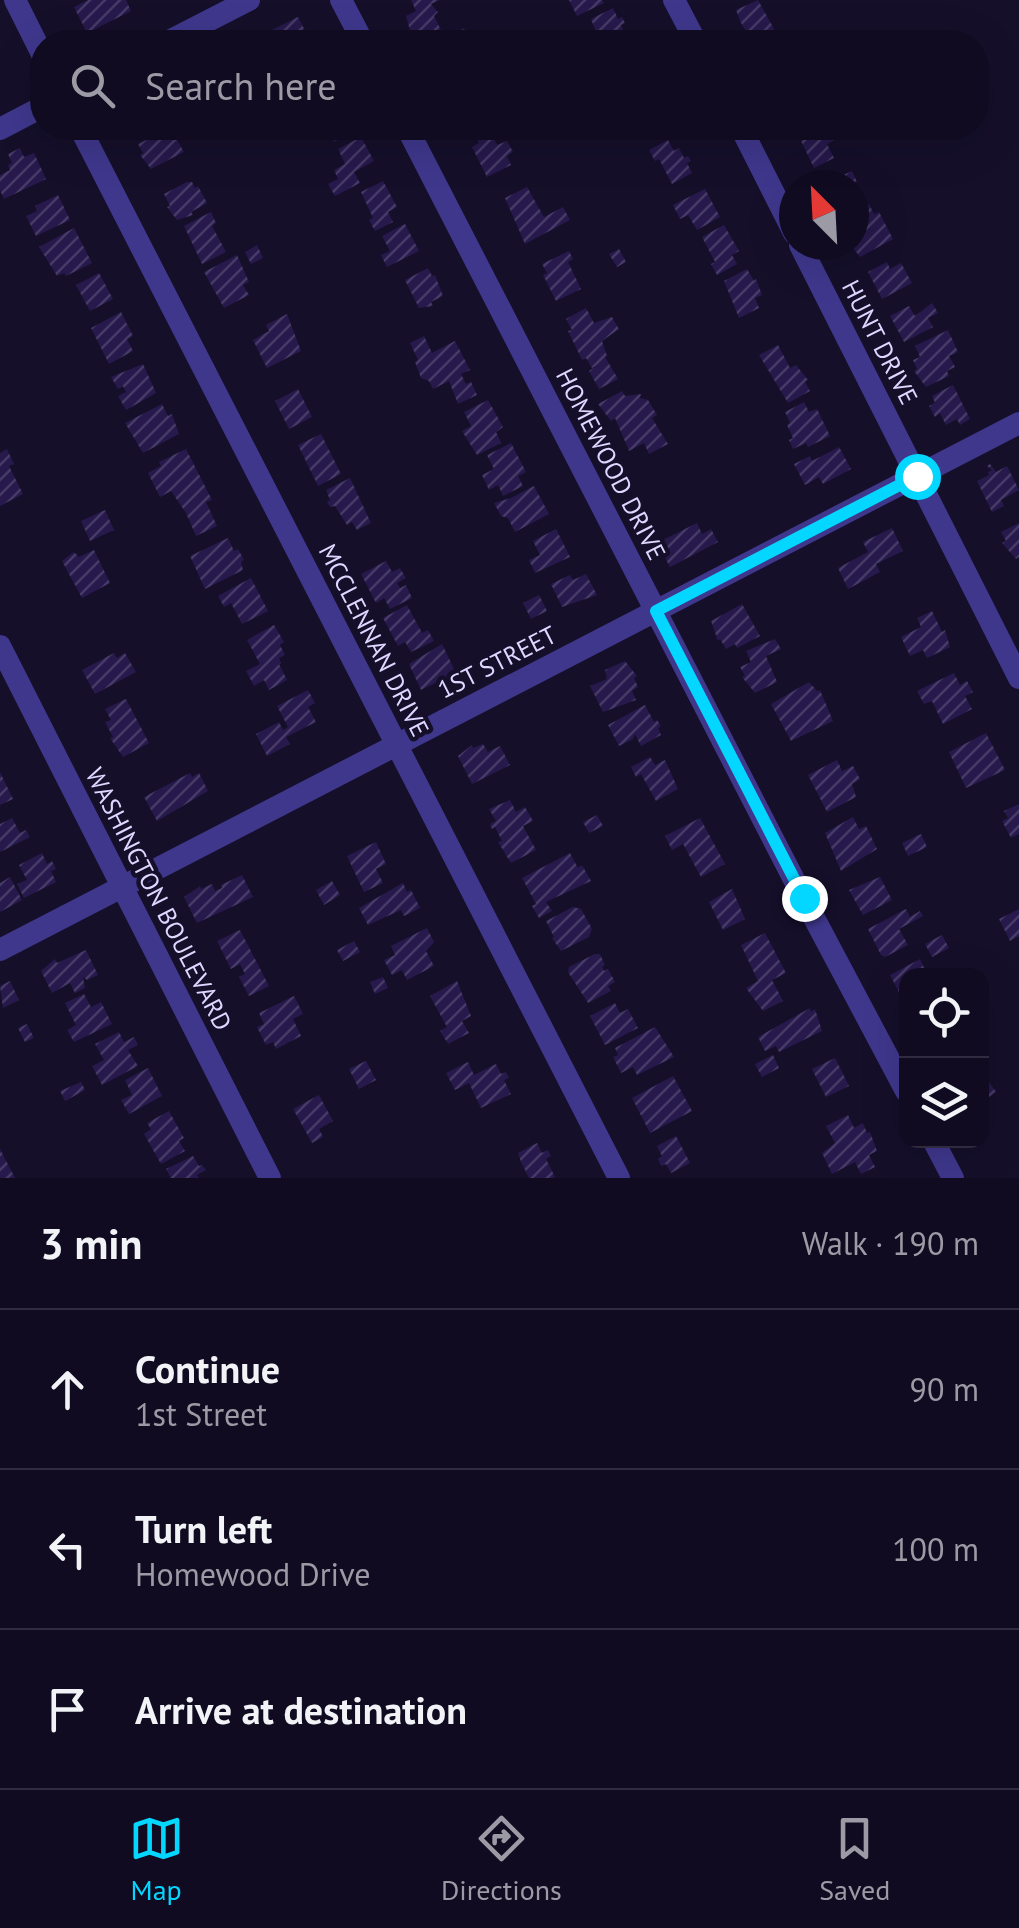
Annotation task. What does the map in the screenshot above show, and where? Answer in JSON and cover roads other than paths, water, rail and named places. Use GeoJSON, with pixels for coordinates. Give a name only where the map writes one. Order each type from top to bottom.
{"type":"FeatureCollection","features":[{"type":"Feature","properties":{"kind":"street"},"geometry":{"type":"LineString","coordinates":[[15,0],[30,30]]}},
{"type":"Feature","properties":{"kind":"street"},"geometry":{"type":"LineString","coordinates":[[190,30],[249,0]]}},
{"type":"Feature","properties":{"kind":"street"},"geometry":{"type":"LineString","coordinates":[[341,0],[357,30]]}},
{"type":"Feature","properties":{"kind":"street"},"geometry":{"type":"LineString","coordinates":[[674,0],[690,30]]}},
{"type":"Feature","properties":{"kind":"street"},"geometry":{"type":"LineString","coordinates":[[0,129],[30,113]]}},
{"type":"Feature","properties":{"kind":"street","name":"MCCLENNAN DRIVE"},"geometry":{"type":"LineString","coordinates":[[86,140],[618,1178]]}},
{"type":"Feature","properties":{"kind":"street","name":"HOMEWOOD DRIVE"},"geometry":{"type":"LineString","coordinates":[[413,140],[899,1078]]}},
{"type":"Feature","properties":{"kind":"street"},"geometry":{"type":"LineString","coordinates":[[747,140],[779,203]]}},
{"type":"Feature","properties":{"kind":"street","name":"HUNT DRIVE"},"geometry":{"type":"LineString","coordinates":[[808,260],[1019,678]]}},
{"type":"Feature","properties":{"kind":"street","name":"1ST STREET"},"geometry":{"type":"LineString","coordinates":[[0,950],[1019,423]]}},
{"type":"Feature","properties":{"kind":"street","name":"WASHINGTON BOULEVARD"},"geometry":{"type":"LineString","coordinates":[[0,646],[270,1178]]}},
{"type":"Feature","properties":{"kind":"street"},"geometry":{"type":"LineString","coordinates":[[937,1148],[953,1178]]}}]}
